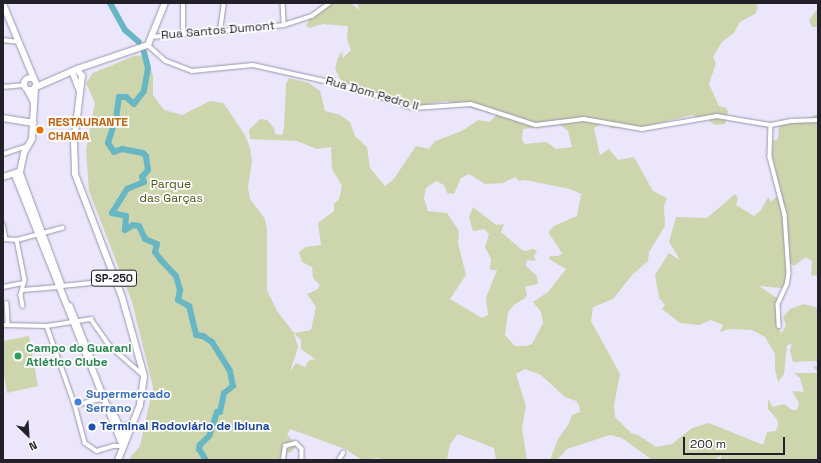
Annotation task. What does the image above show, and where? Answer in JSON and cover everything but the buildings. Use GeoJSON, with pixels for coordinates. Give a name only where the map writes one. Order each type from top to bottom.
{"type":"FeatureCollection","features":[{"type":"Feature","properties":{"kind":"main road"},"geometry":{"type":"LineString","coordinates":[[7,3],[12,24]]}},
{"type":"Feature","properties":{"kind":"main road"},"geometry":{"type":"LineString","coordinates":[[26,85],[35,84],[148,45],[165,3]]}},
{"type":"Feature","properties":{"kind":"main road"},"geometry":{"type":"LineString","coordinates":[[3,4],[28,61],[35,84],[36,105],[32,139],[27,146],[17,173],[122,445]]}},
{"type":"Feature","properties":{"kind":"main road"},"geometry":{"type":"LineString","coordinates":[[28,61],[26,85],[36,105]]}},
{"type":"Feature","properties":{"kind":"main road"},"geometry":{"type":"LineString","coordinates":[[62,74],[74,79],[82,76],[91,64]]}},
{"type":"Feature","properties":{"kind":"main road"},"geometry":{"type":"LineString","coordinates":[[74,70],[82,76]]}},
{"type":"Feature","properties":{"kind":"main road"},"geometry":{"type":"LineString","coordinates":[[74,70],[74,79],[81,93]]}},
{"type":"Feature","properties":{"kind":"main road","name":"SP-250"},"geometry":{"type":"LineString","coordinates":[[82,76],[74,142],[75,174],[124,304],[144,376],[143,396],[125,436],[118,460]]}},
{"type":"Feature","properties":{"kind":"main road"},"geometry":{"type":"LineString","coordinates":[[26,85],[27,79],[35,84]]}},
{"type":"Feature","properties":{"kind":"main road"},"geometry":{"type":"LineString","coordinates":[[3,118],[34,123]]}},
{"type":"Feature","properties":{"kind":"main road"},"geometry":{"type":"LineString","coordinates":[[3,177],[17,173]]}},
{"type":"Feature","properties":{"kind":"main road"},"geometry":{"type":"LineString","coordinates":[[104,398],[125,436]]}},
{"type":"Feature","properties":{"kind":"main road"},"geometry":{"type":"LineString","coordinates":[[120,428],[131,425]]}},
{"type":"Feature","properties":{"kind":"street"},"geometry":{"type":"LineString","coordinates":[[183,3],[183,32]]}},
{"type":"Feature","properties":{"kind":"street"},"geometry":{"type":"LineString","coordinates":[[220,31],[224,3]]}},
{"type":"Feature","properties":{"kind":"street"},"geometry":{"type":"LineString","coordinates":[[283,3],[284,25]]}},
{"type":"Feature","properties":{"kind":"street","name":"Rua Santos Dumont"},"geometry":{"type":"LineString","coordinates":[[152,37],[183,32],[220,31],[284,25],[312,16],[330,3]]}},
{"type":"Feature","properties":{"kind":"street"},"geometry":{"type":"LineString","coordinates":[[3,40],[19,42]]}},
{"type":"Feature","properties":{"kind":"street","name":"Rua Dom Pedro II"},"geometry":{"type":"LineString","coordinates":[[148,45],[166,61],[192,71],[253,65],[352,87],[414,108],[471,104],[536,125],[584,119],[642,129],[724,116],[771,125]]}},
{"type":"Feature","properties":{"kind":"street"},"geometry":{"type":"LineString","coordinates":[[3,87],[26,85]]}},
{"type":"Feature","properties":{"kind":"street"},"geometry":{"type":"LineString","coordinates":[[779,326],[778,304],[787,285],[790,274],[785,215],[770,157],[771,125],[791,121],[818,120]]}},
{"type":"Feature","properties":{"kind":"street"},"geometry":{"type":"LineString","coordinates":[[3,154],[27,146]]}},
{"type":"Feature","properties":{"kind":"street"},"geometry":{"type":"LineString","coordinates":[[3,224],[5,239],[17,240],[62,228]]}},
{"type":"Feature","properties":{"kind":"street"},"geometry":{"type":"LineString","coordinates":[[17,240],[24,283],[22,306]]}},
{"type":"Feature","properties":{"kind":"street"},"geometry":{"type":"LineString","coordinates":[[23,290],[91,283],[111,271]]}},
{"type":"Feature","properties":{"kind":"street"},"geometry":{"type":"LineString","coordinates":[[3,286],[24,283]]}},
{"type":"Feature","properties":{"kind":"street"},"geometry":{"type":"LineString","coordinates":[[7,303],[8,325]]}},
{"type":"Feature","properties":{"kind":"street"},"geometry":{"type":"LineString","coordinates":[[3,324],[47,326],[87,319],[94,321],[109,345],[144,376]]}},
{"type":"Feature","properties":{"kind":"street"},"geometry":{"type":"LineString","coordinates":[[47,326],[75,405],[86,445],[100,451],[113,446],[122,445]]}},
{"type":"Feature","properties":{"kind":"street"},"geometry":{"type":"LineString","coordinates":[[75,405],[104,398]]}},
{"type":"Feature","properties":{"kind":"street"},"geometry":{"type":"LineString","coordinates":[[283,460],[285,446],[296,443],[302,449],[302,460]]}},
{"type":"Feature","properties":{"kind":"street"},"geometry":{"type":"LineString","coordinates":[[339,460],[343,453]]}},
{"type":"Feature","properties":{"kind":"green space","name":"Parque das Garças"},"geometry":{"type":"Polygon","coordinates":[[[330,3],[351,3],[359,10],[357,3],[756,3],[758,8],[755,14],[740,22],[734,33],[722,42],[713,57],[716,63],[709,84],[719,106],[725,107],[728,111],[725,124],[715,125],[704,117],[701,121],[695,122],[696,117],[693,115],[642,127],[611,128],[609,121],[594,128],[600,155],[609,149],[618,160],[634,157],[653,191],[667,198],[664,206],[665,226],[649,252],[648,261],[632,275],[613,299],[593,307],[591,321],[620,374],[614,405],[615,417],[631,433],[638,435],[656,447],[672,444],[692,428],[709,423],[763,445],[767,432],[776,431],[778,425],[777,419],[768,409],[768,399],[773,407],[784,404],[792,410],[797,410],[799,403],[792,391],[804,392],[800,378],[794,373],[818,372],[818,460],[721,460],[721,455],[715,460],[652,460],[622,438],[610,435],[567,449],[557,460],[550,460],[558,439],[568,425],[572,415],[580,412],[579,405],[576,401],[565,397],[541,375],[525,369],[516,374],[526,406],[522,428],[527,460],[496,460],[494,448],[458,434],[450,444],[447,460],[384,460],[378,458],[362,460],[345,449],[290,429],[287,435],[298,445],[291,452],[282,454],[279,460],[128,460],[140,446],[153,387],[132,302],[89,191],[86,150],[95,103],[86,83],[93,73],[134,56],[147,55],[153,76],[153,95],[164,110],[182,115],[210,101],[223,103],[227,108],[246,137],[250,148],[252,161],[248,187],[250,199],[265,219],[267,230],[267,290],[277,311],[294,333],[311,330],[316,307],[307,294],[318,289],[320,285],[313,278],[312,267],[302,262],[299,252],[306,247],[321,245],[318,223],[334,211],[334,204],[339,199],[342,186],[332,169],[331,147],[317,149],[297,141],[250,139],[249,130],[260,119],[267,120],[274,128],[275,134],[282,135],[284,128],[286,84],[289,78],[309,83],[320,91],[325,111],[340,115],[350,122],[355,136],[367,147],[370,168],[385,186],[393,180],[416,146],[429,149],[435,141],[462,131],[478,120],[490,122],[496,115],[446,101],[423,105],[410,103],[413,107],[401,107],[382,95],[349,86],[340,79],[335,68],[339,55],[342,52],[343,58],[351,50],[347,40],[348,26],[323,24],[309,28],[306,25],[309,20],[330,3]],[[560,125],[523,129],[522,140],[525,144],[547,142],[556,149],[572,147],[568,131],[560,125]],[[469,174],[461,178],[454,194],[447,193],[444,185],[436,181],[426,188],[424,198],[428,211],[447,213],[459,231],[458,243],[466,275],[450,299],[482,318],[488,315],[486,298],[497,270],[490,270],[491,259],[485,247],[489,234],[484,229],[473,231],[469,217],[473,207],[496,225],[504,224],[501,232],[522,250],[526,251],[533,249],[537,251],[534,256],[536,261],[527,260],[526,266],[537,276],[538,284],[525,287],[527,295],[524,299],[515,304],[508,312],[505,335],[515,346],[526,346],[532,344],[543,323],[541,312],[533,302],[548,292],[566,269],[549,259],[550,256],[559,256],[562,253],[548,232],[554,226],[577,216],[581,194],[570,189],[525,180],[519,181],[515,177],[503,183],[485,184],[469,174]],[[294,333],[298,347],[290,372],[296,363],[305,367],[308,361],[315,359],[301,349],[301,340],[294,333]]]}},
{"type":"Feature","properties":{"kind":"green space"},"geometry":{"type":"Polygon","coordinates":[[[818,8],[818,27],[812,27],[809,20],[818,8]]]}},
{"type":"Feature","properties":{"kind":"green space"},"geometry":{"type":"Polygon","coordinates":[[[818,109],[818,275],[811,276],[812,261],[806,257],[794,266],[789,262],[787,279],[782,288],[759,286],[777,298],[777,317],[781,334],[786,325],[783,317],[790,309],[804,304],[818,308],[818,363],[815,361],[793,362],[790,351],[792,344],[787,345],[784,374],[778,382],[775,369],[775,354],[765,337],[752,330],[729,329],[720,332],[723,325],[711,320],[699,325],[680,323],[662,309],[665,305],[659,298],[655,275],[669,253],[680,260],[669,242],[676,217],[707,218],[735,194],[738,198],[736,205],[754,216],[761,210],[767,199],[769,198],[771,202],[776,197],[781,197],[772,154],[773,141],[778,139],[779,122],[782,119],[786,121],[807,119],[817,114],[818,109]]]}},
{"type":"Feature","properties":{"kind":"green space","name":"Campo do Guarani Atlético Clube"},"geometry":{"type":"Polygon","coordinates":[[[29,336],[38,386],[7,393],[3,370],[3,341],[29,336]]]}},
{"type":"Feature","properties":{"kind":"green space"},"geometry":{"type":"Polygon","coordinates":[[[818,365],[818,372],[813,367],[818,365]]]}},
{"type":"Feature","properties":{"kind":"waterway"},"geometry":{"type":"LineString","coordinates":[[110,3],[125,30],[139,42]]}},
{"type":"Feature","properties":{"kind":"waterway"},"geometry":{"type":"LineString","coordinates":[[144,52],[148,68],[144,91],[134,104],[126,97],[119,97],[116,118],[108,143],[114,152],[122,149],[143,153],[146,156],[148,170],[142,177],[144,182],[127,189],[112,213],[126,216],[125,230],[133,225],[139,226],[145,239],[157,244],[155,252],[176,276],[180,290],[178,300],[189,306],[196,335],[203,336],[212,342],[230,371],[233,386],[224,393],[220,412],[217,412],[209,436],[200,445],[199,449],[206,460]]}},
{"type":"Feature","properties":{"kind":"place","name":"RESTAURANTE CHAMA"},"geometry":{"type":"Point","coordinates":[40,130]}},
{"type":"Feature","properties":{"kind":"place","name":"Campo do Guarani Atlético Clube"},"geometry":{"type":"Point","coordinates":[18,356]}},
{"type":"Feature","properties":{"kind":"place","name":"Supermercado Serrano"},"geometry":{"type":"Point","coordinates":[78,402]}},
{"type":"Feature","properties":{"kind":"place","name":"Terminal Rodoviário de Ibiuna"},"geometry":{"type":"Point","coordinates":[92,427]}}]}
